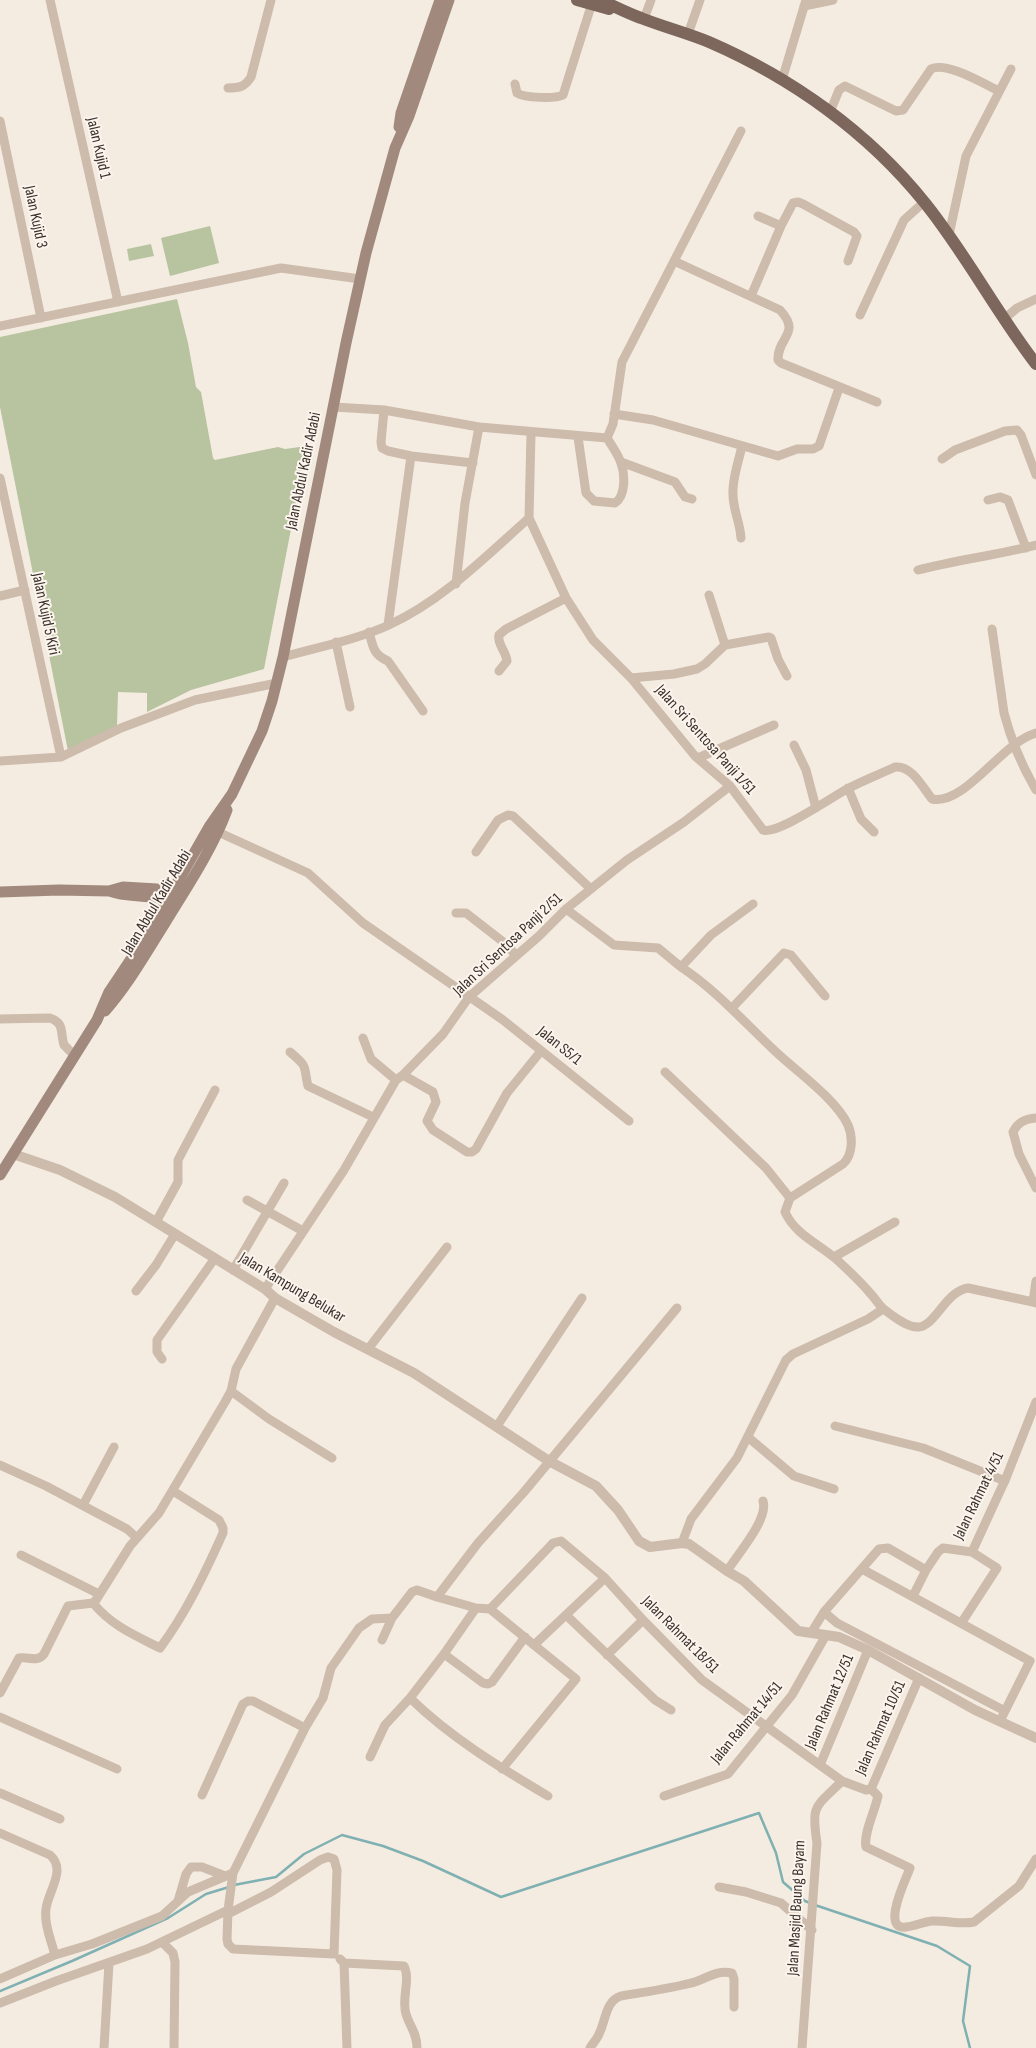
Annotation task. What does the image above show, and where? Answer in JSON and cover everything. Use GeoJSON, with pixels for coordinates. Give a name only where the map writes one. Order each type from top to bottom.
{"type":"FeatureCollection","features":[{"type":"Feature","properties":{"kind":"main road","name":"Jalan Abdul Kadir Adabi"},"geometry":{"type":"LineString","coordinates":[[173,899],[218,832],[232,794],[257,744],[277,683],[360,279],[395,148],[401,113],[440,0]]}},
{"type":"Feature","properties":{"kind":"main road","name":"Jalan Abdul Kadir Adabi"},"geometry":{"type":"LineString","coordinates":[[395,148],[409,116],[449,0]]}},
{"type":"Feature","properties":{"kind":"main road"},"geometry":{"type":"LineString","coordinates":[[577,0],[595,1],[606,9],[616,9],[711,43],[782,80],[830,112],[879,152],[924,202],[1036,364]]}},
{"type":"Feature","properties":{"kind":"main road","name":"Jalan Abdul Kadir Adabi"},"geometry":{"type":"LineString","coordinates":[[0,1175],[97,1020],[117,998],[173,899],[209,827],[232,794]]}},
{"type":"Feature","properties":{"kind":"main road"},"geometry":{"type":"LineString","coordinates":[[0,892],[109,891],[123,887],[157,889],[173,899]]}},
{"type":"Feature","properties":{"kind":"street","name":"Jalan Kujid 1"},"geometry":{"type":"LineString","coordinates":[[50,0],[118,302]]}},
{"type":"Feature","properties":{"kind":"street"},"geometry":{"type":"LineString","coordinates":[[228,88],[240,87],[248,83],[251,77],[271,0]]}},
{"type":"Feature","properties":{"kind":"street"},"geometry":{"type":"LineString","coordinates":[[644,19],[651,0]]}},
{"type":"Feature","properties":{"kind":"street"},"geometry":{"type":"LineString","coordinates":[[688,34],[700,0]]}},
{"type":"Feature","properties":{"kind":"street"},"geometry":{"type":"LineString","coordinates":[[782,80],[805,3],[833,0]]}},
{"type":"Feature","properties":{"kind":"street"},"geometry":{"type":"LineString","coordinates":[[515,84],[517,93],[523,96],[557,97],[563,95],[595,1]]}},
{"type":"Feature","properties":{"kind":"street"},"geometry":{"type":"LineString","coordinates":[[830,112],[839,90],[845,86],[896,111],[903,110],[931,69],[941,66],[1000,88]]}},
{"type":"Feature","properties":{"kind":"street"},"geometry":{"type":"LineString","coordinates":[[949,236],[966,156],[1011,70]]}},
{"type":"Feature","properties":{"kind":"street","name":"Jalan Kujid 3"},"geometry":{"type":"LineString","coordinates":[[0,121],[41,318]]}},
{"type":"Feature","properties":{"kind":"street"},"geometry":{"type":"LineString","coordinates":[[578,437],[583,484],[586,493],[594,501],[615,503],[620,499],[623,482],[621,462],[607,438],[614,414],[622,362],[741,131]]}},
{"type":"Feature","properties":{"kind":"street"},"geometry":{"type":"LineString","coordinates":[[751,296],[789,207],[798,202],[854,232],[857,236],[848,261]]}},
{"type":"Feature","properties":{"kind":"street"},"geometry":{"type":"LineString","coordinates":[[860,314],[904,220],[924,202]]}},
{"type":"Feature","properties":{"kind":"street"},"geometry":{"type":"LineString","coordinates":[[758,216],[781,226]]}},
{"type":"Feature","properties":{"kind":"street"},"geometry":{"type":"LineString","coordinates":[[674,261],[780,310],[789,322],[790,332],[778,355],[780,362],[839,388],[877,402]]}},
{"type":"Feature","properties":{"kind":"street"},"geometry":{"type":"LineString","coordinates":[[0,326],[281,268],[360,279]]}},
{"type":"Feature","properties":{"kind":"street"},"geometry":{"type":"LineString","coordinates":[[1004,319],[1016,308],[1036,299]]}},
{"type":"Feature","properties":{"kind":"street"},"geometry":{"type":"LineString","coordinates":[[614,414],[653,420],[778,456],[797,449],[816,448],[819,446],[839,388]]}},
{"type":"Feature","properties":{"kind":"street"},"geometry":{"type":"LineString","coordinates":[[334,407],[384,410],[479,427],[531,433],[607,438]]}},
{"type":"Feature","properties":{"kind":"street"},"geometry":{"type":"LineString","coordinates":[[384,410],[382,448],[411,456],[473,463]]}},
{"type":"Feature","properties":{"kind":"street"},"geometry":{"type":"LineString","coordinates":[[456,584],[465,502],[479,427]]}},
{"type":"Feature","properties":{"kind":"street"},"geometry":{"type":"LineString","coordinates":[[942,459],[955,450],[1005,431],[1017,430],[1021,434],[1036,475]]}},
{"type":"Feature","properties":{"kind":"street","name":"Jalan Sri Sentosa Panji 1/51"},"geometry":{"type":"LineString","coordinates":[[531,433],[529,518],[566,598],[593,640],[631,678],[698,758],[730,786],[760,827],[767,832],[816,808],[848,788],[901,766],[910,772],[932,799],[941,800],[970,785],[1013,744],[1027,735],[1036,733]]}},
{"type":"Feature","properties":{"kind":"street"},"geometry":{"type":"LineString","coordinates":[[741,538],[741,527],[733,496],[735,476],[742,446]]}},
{"type":"Feature","properties":{"kind":"street"},"geometry":{"type":"LineString","coordinates":[[388,625],[411,456]]}},
{"type":"Feature","properties":{"kind":"street"},"geometry":{"type":"LineString","coordinates":[[621,462],[675,482],[685,497],[692,499]]}},
{"type":"Feature","properties":{"kind":"street","name":"Jalan Kujid 5 Kiri"},"geometry":{"type":"LineString","coordinates":[[0,478],[61,757]]}},
{"type":"Feature","properties":{"kind":"street"},"geometry":{"type":"LineString","coordinates":[[988,500],[1000,497],[1008,500],[1026,548]]}},
{"type":"Feature","properties":{"kind":"street"},"geometry":{"type":"LineString","coordinates":[[283,658],[388,625],[422,607],[456,584],[529,518]]}},
{"type":"Feature","properties":{"kind":"street"},"geometry":{"type":"LineString","coordinates":[[918,570],[1036,545]]}},
{"type":"Feature","properties":{"kind":"street"},"geometry":{"type":"LineString","coordinates":[[0,596],[25,590]]}},
{"type":"Feature","properties":{"kind":"street"},"geometry":{"type":"LineString","coordinates":[[709,595],[725,645]]}},
{"type":"Feature","properties":{"kind":"street"},"geometry":{"type":"LineString","coordinates":[[499,671],[507,661],[498,640],[499,635],[506,629],[566,598]]}},
{"type":"Feature","properties":{"kind":"street"},"geometry":{"type":"LineString","coordinates":[[992,629],[1004,713],[1013,744],[1036,790]]}},
{"type":"Feature","properties":{"kind":"street"},"geometry":{"type":"LineString","coordinates":[[368,632],[379,657],[388,661],[423,711]]}},
{"type":"Feature","properties":{"kind":"street"},"geometry":{"type":"LineString","coordinates":[[631,678],[674,674],[697,668],[705,664],[725,645],[771,638],[778,659],[787,676]]}},
{"type":"Feature","properties":{"kind":"street"},"geometry":{"type":"LineString","coordinates":[[336,642],[350,707]]}},
{"type":"Feature","properties":{"kind":"street"},"geometry":{"type":"LineString","coordinates":[[0,760],[61,757],[121,728],[195,700],[277,683]]}},
{"type":"Feature","properties":{"kind":"street"},"geometry":{"type":"LineString","coordinates":[[698,758],[774,725]]}},
{"type":"Feature","properties":{"kind":"street"},"geometry":{"type":"LineString","coordinates":[[794,745],[806,770],[816,808]]}},
{"type":"Feature","properties":{"kind":"street","name":"Jalan Sri Sentosa Panji 2/51"},"geometry":{"type":"LineString","coordinates":[[265,1290],[344,1170],[373,1117],[400,1078],[443,1034],[469,997],[566,909],[627,860],[684,822],[730,786]]}},
{"type":"Feature","properties":{"kind":"street"},"geometry":{"type":"LineString","coordinates":[[848,788],[861,819],[874,832]]}},
{"type":"Feature","properties":{"kind":"street"},"geometry":{"type":"LineString","coordinates":[[476,852],[498,820],[508,815],[513,816],[591,889]]}},
{"type":"Feature","properties":{"kind":"street","name":"Jalan S5/1"},"geometry":{"type":"LineString","coordinates":[[218,832],[308,873],[363,923],[541,1050],[586,1088],[629,1120]]}},
{"type":"Feature","properties":{"kind":"street"},"geometry":{"type":"LineString","coordinates":[[681,966],[711,935],[753,904]]}},
{"type":"Feature","properties":{"kind":"street"},"geometry":{"type":"LineString","coordinates":[[566,909],[614,946],[658,948],[703,982],[827,1098],[849,1127],[851,1149],[847,1160],[790,1198],[785,1207],[787,1217],[803,1234],[834,1257],[870,1293],[883,1309],[910,1325],[920,1327],[927,1324],[960,1289],[968,1288],[1035,1303],[1036,1281]]}},
{"type":"Feature","properties":{"kind":"street"},"geometry":{"type":"LineString","coordinates":[[456,913],[466,913],[502,940],[516,955]]}},
{"type":"Feature","properties":{"kind":"street"},"geometry":{"type":"LineString","coordinates":[[732,1008],[782,954],[787,952],[825,996]]}},
{"type":"Feature","properties":{"kind":"street"},"geometry":{"type":"LineString","coordinates":[[0,1019],[55,1019],[63,1031],[64,1045],[75,1056]]}},
{"type":"Feature","properties":{"kind":"street"},"geometry":{"type":"LineString","coordinates":[[363,1038],[371,1059],[400,1078],[433,1092],[436,1102],[427,1121],[429,1126],[467,1152],[472,1152],[476,1149],[507,1094],[541,1050]]}},
{"type":"Feature","properties":{"kind":"street"},"geometry":{"type":"LineString","coordinates":[[290,1052],[307,1068],[308,1086],[373,1117]]}},
{"type":"Feature","properties":{"kind":"street"},"geometry":{"type":"LineString","coordinates":[[665,1072],[766,1168],[790,1198]]}},
{"type":"Feature","properties":{"kind":"street"},"geometry":{"type":"LineString","coordinates":[[156,1222],[178,1182],[178,1160],[215,1090]]}},
{"type":"Feature","properties":{"kind":"street"},"geometry":{"type":"LineString","coordinates":[[1036,1118],[1025,1119],[1016,1126],[1013,1132],[1019,1154],[1036,1188]]}},
{"type":"Feature","properties":{"kind":"street","name":"Jalan Kampung Belukar"},"geometry":{"type":"LineString","coordinates":[[13,1154],[60,1170],[115,1197],[215,1258],[275,1298],[334,1332],[414,1373],[548,1461],[596,1486],[618,1510],[639,1541],[650,1547],[682,1543]]}},
{"type":"Feature","properties":{"kind":"street"},"geometry":{"type":"LineString","coordinates":[[234,1270],[266,1211],[284,1183]]}},
{"type":"Feature","properties":{"kind":"street"},"geometry":{"type":"LineString","coordinates":[[247,1200],[303,1232]]}},
{"type":"Feature","properties":{"kind":"street"},"geometry":{"type":"LineString","coordinates":[[834,1257],[895,1222]]}},
{"type":"Feature","properties":{"kind":"street"},"geometry":{"type":"LineString","coordinates":[[136,1291],[156,1265],[175,1234]]}},
{"type":"Feature","properties":{"kind":"street"},"geometry":{"type":"LineString","coordinates":[[368,1349],[447,1247]]}},
{"type":"Feature","properties":{"kind":"street"},"geometry":{"type":"LineString","coordinates":[[162,1359],[157,1352],[157,1340],[215,1258]]}},
{"type":"Feature","properties":{"kind":"street"},"geometry":{"type":"LineString","coordinates":[[0,1692],[19,1658],[41,1658],[68,1606],[92,1603],[130,1546],[159,1513],[231,1392],[236,1369],[275,1298]]}},
{"type":"Feature","properties":{"kind":"street"},"geometry":{"type":"LineString","coordinates":[[497,1426],[582,1298]]}},
{"type":"Feature","properties":{"kind":"street"},"geometry":{"type":"LineString","coordinates":[[437,1597],[478,1544],[524,1492],[677,1308]]}},
{"type":"Feature","properties":{"kind":"street"},"geometry":{"type":"LineString","coordinates":[[883,1309],[868,1319],[792,1354],[786,1360],[737,1458],[688,1523],[682,1543],[689,1544],[727,1571],[744,1580],[798,1631],[839,1637],[868,1650],[1000,1721],[1036,1738]]}},
{"type":"Feature","properties":{"kind":"street"},"geometry":{"type":"LineString","coordinates":[[231,1392],[268,1419],[332,1458]]}},
{"type":"Feature","properties":{"kind":"street","name":"Jalan Rahmat 4/51"},"geometry":{"type":"LineString","coordinates":[[926,1570],[938,1552],[943,1548],[972,1552],[1032,1428],[1036,1402]]}},
{"type":"Feature","properties":{"kind":"street"},"geometry":{"type":"LineString","coordinates":[[835,1426],[923,1448],[1005,1481]]}},
{"type":"Feature","properties":{"kind":"street"},"geometry":{"type":"LineString","coordinates":[[748,1438],[794,1476],[834,1489]]}},
{"type":"Feature","properties":{"kind":"street"},"geometry":{"type":"LineString","coordinates":[[83,1505],[114,1447]]}},
{"type":"Feature","properties":{"kind":"street"},"geometry":{"type":"LineString","coordinates":[[0,1465],[83,1505],[127,1529],[137,1538]]}},
{"type":"Feature","properties":{"kind":"street"},"geometry":{"type":"LineString","coordinates":[[92,1603],[106,1618],[118,1626],[160,1648],[168,1637],[208,1566],[223,1533],[219,1520],[173,1491]]}},
{"type":"Feature","properties":{"kind":"street"},"geometry":{"type":"LineString","coordinates":[[727,1571],[762,1520],[765,1507],[763,1501]]}},
{"type":"Feature","properties":{"kind":"street","name":"Jalan Rahmat 18/51"},"geometry":{"type":"LineString","coordinates":[[490,1609],[553,1543],[561,1541],[605,1578],[702,1680],[842,1781],[866,1790],[871,1789]]}},
{"type":"Feature","properties":{"kind":"street"},"geometry":{"type":"LineString","coordinates":[[811,1633],[824,1612],[879,1549],[883,1547],[926,1570],[913,1596]]}},
{"type":"Feature","properties":{"kind":"street"},"geometry":{"type":"LineString","coordinates":[[962,1622],[997,1568],[972,1552]]}},
{"type":"Feature","properties":{"kind":"street"},"geometry":{"type":"LineString","coordinates":[[21,1555],[99,1594]]}},
{"type":"Feature","properties":{"kind":"street"},"geometry":{"type":"LineString","coordinates":[[862,1569],[962,1622],[1030,1661],[1000,1721]]}},
{"type":"Feature","properties":{"kind":"street"},"geometry":{"type":"LineString","coordinates":[[534,1645],[605,1578]]}},
{"type":"Feature","properties":{"kind":"street"},"geometry":{"type":"LineString","coordinates":[[382,1640],[392,1618],[412,1592],[416,1590],[476,1608],[490,1609],[576,1679],[502,1768]]}},
{"type":"Feature","properties":{"kind":"street"},"geometry":{"type":"LineString","coordinates":[[370,1757],[385,1725],[410,1698],[476,1608]]}},
{"type":"Feature","properties":{"kind":"street"},"geometry":{"type":"LineString","coordinates":[[824,1612],[837,1623],[1005,1711]]}},
{"type":"Feature","properties":{"kind":"street"},"geometry":{"type":"LineString","coordinates":[[566,1615],[655,1700],[671,1710]]}},
{"type":"Feature","properties":{"kind":"street"},"geometry":{"type":"LineString","coordinates":[[392,1618],[372,1619],[359,1628],[331,1668],[323,1698],[304,1728],[230,1876],[228,1944],[233,1949],[334,1954],[344,1963],[404,1966],[406,1972],[406,2014],[414,2030],[417,2048]]}},
{"type":"Feature","properties":{"kind":"street"},"geometry":{"type":"LineString","coordinates":[[607,1655],[643,1620]]}},
{"type":"Feature","properties":{"kind":"street","name":"Jalan Rahmat 14/51"},"geometry":{"type":"LineString","coordinates":[[664,1796],[728,1774],[792,1695],[826,1635]]}},
{"type":"Feature","properties":{"kind":"street"},"geometry":{"type":"LineString","coordinates":[[444,1654],[483,1683],[488,1684],[492,1682],[525,1637]]}},
{"type":"Feature","properties":{"kind":"street","name":"Jalan Rahmat 12/51"},"geometry":{"type":"LineString","coordinates":[[820,1765],[868,1650]]}},
{"type":"Feature","properties":{"kind":"street","name":"Jalan Rahmat 10/51"},"geometry":{"type":"LineString","coordinates":[[871,1789],[919,1678]]}},
{"type":"Feature","properties":{"kind":"street"},"geometry":{"type":"LineString","coordinates":[[410,1698],[425,1713],[502,1768],[548,1796]]}},
{"type":"Feature","properties":{"kind":"street"},"geometry":{"type":"LineString","coordinates":[[202,1795],[243,1704],[253,1701],[304,1728]]}},
{"type":"Feature","properties":{"kind":"street"},"geometry":{"type":"LineString","coordinates":[[0,1717],[117,1769]]}},
{"type":"Feature","properties":{"kind":"street","name":"Jalan Masjid Baung Bayam"},"geometry":{"type":"LineString","coordinates":[[802,2048],[815,1885],[817,1843],[813,1818],[815,1809],[842,1781]]}},
{"type":"Feature","properties":{"kind":"street"},"geometry":{"type":"LineString","coordinates":[[871,1789],[878,1796],[864,1840],[866,1847],[910,1868],[894,1912],[895,1922],[899,1926],[905,1928],[933,1921],[966,1924],[974,1922],[1019,1886],[1036,1859]]}},
{"type":"Feature","properties":{"kind":"street"},"geometry":{"type":"LineString","coordinates":[[0,1792],[60,1819]]}},
{"type":"Feature","properties":{"kind":"street"},"geometry":{"type":"LineString","coordinates":[[0,1832],[50,1855],[56,1860],[58,1868],[56,1879],[46,1910],[49,1936],[55,1955]]}},
{"type":"Feature","properties":{"kind":"street"},"geometry":{"type":"LineString","coordinates":[[0,2003],[162,1942],[228,1910],[271,1892],[320,1860],[328,1857],[334,1859],[337,1870],[334,1954]]}},
{"type":"Feature","properties":{"kind":"street"},"geometry":{"type":"LineString","coordinates":[[178,1902],[186,1874],[191,1867],[202,1867],[230,1876]]}},
{"type":"Feature","properties":{"kind":"street"},"geometry":{"type":"LineString","coordinates":[[0,1979],[55,1955],[92,1944],[162,1916],[188,1892],[230,1876]]}},
{"type":"Feature","properties":{"kind":"street"},"geometry":{"type":"LineString","coordinates":[[719,1887],[754,1894],[781,1903],[812,1930]]}},
{"type":"Feature","properties":{"kind":"street"},"geometry":{"type":"LineString","coordinates":[[162,1942],[173,1953],[176,1962],[174,2048]]}},
{"type":"Feature","properties":{"kind":"street"},"geometry":{"type":"LineString","coordinates":[[104,2048],[109,1963]]}},
{"type":"Feature","properties":{"kind":"street"},"geometry":{"type":"LineString","coordinates":[[344,1963],[347,2048]]}},
{"type":"Feature","properties":{"kind":"street"},"geometry":{"type":"LineString","coordinates":[[590,2048],[599,2034],[610,2002],[620,1996],[693,1983],[710,1975],[727,1972],[732,1973],[734,1978],[734,2007]]}},
{"type":"Feature","properties":{"kind":"green space"},"geometry":{"type":"Polygon","coordinates":[[[210,226],[219,263],[170,276],[161,238],[210,226]]]}},
{"type":"Feature","properties":{"kind":"green space"},"geometry":{"type":"Polygon","coordinates":[[[151,244],[154,256],[129,261],[127,249],[151,244]]]}},
{"type":"Feature","properties":{"kind":"green space"},"geometry":{"type":"Polygon","coordinates":[[[177,299],[196,387],[201,392],[213,458],[215,460],[278,447],[285,449],[307,446],[264,669],[191,690],[147,712],[147,693],[118,692],[117,726],[68,751],[0,407],[0,337],[177,299]]]}},
{"type":"Feature","properties":{"kind":"waterway"},"geometry":{"type":"LineString","coordinates":[[234,1885],[276,1877],[304,1854],[342,1835],[383,1846],[423,1861],[501,1897],[759,1813],[776,1853],[783,1882],[810,1903]]}},
{"type":"Feature","properties":{"kind":"waterway"},"geometry":{"type":"LineString","coordinates":[[0,1991],[168,1918],[206,1894],[229,1887]]}},
{"type":"Feature","properties":{"kind":"waterway"},"geometry":{"type":"LineString","coordinates":[[815,1905],[937,1946],[970,1966],[963,2021],[970,2048]]}}]}
